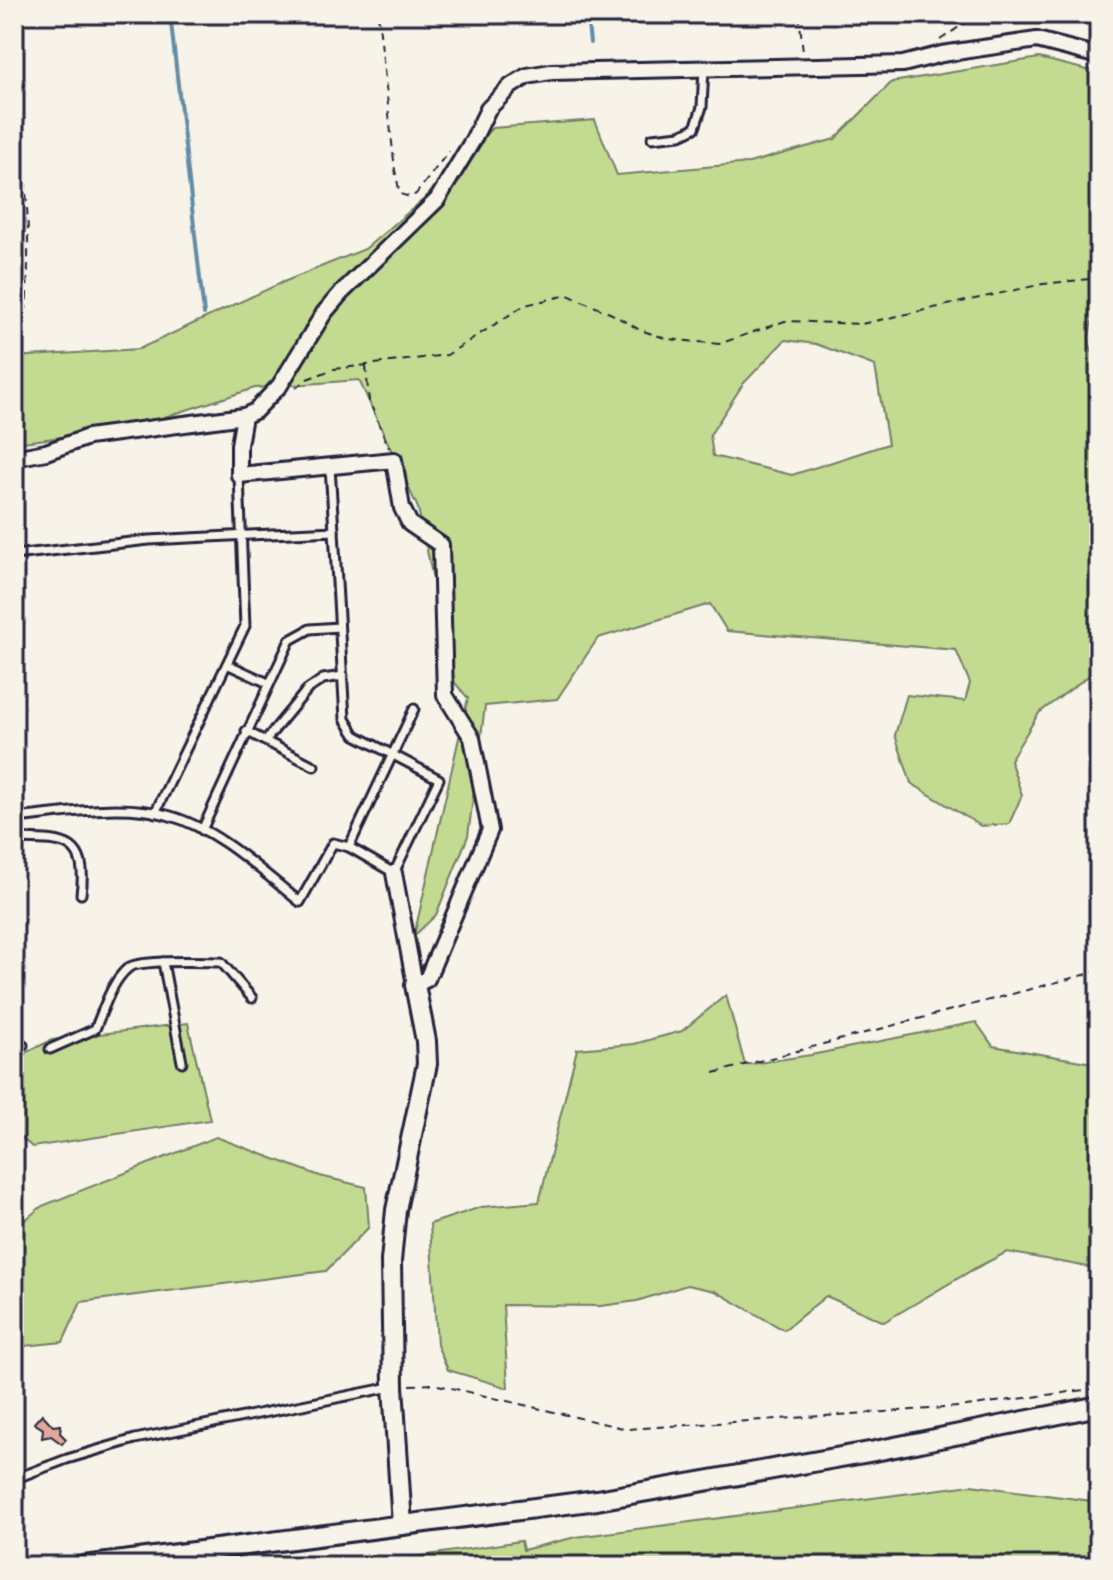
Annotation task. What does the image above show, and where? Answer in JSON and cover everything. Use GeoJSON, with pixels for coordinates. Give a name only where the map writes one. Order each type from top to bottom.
{"type":"FeatureCollection","features":[{"type":"Feature","properties":{"kind":"street"},"geometry":{"type":"LineString","coordinates":[[14,458],[46,452],[88,437],[244,416],[255,411],[280,385],[324,313],[341,293],[437,200],[488,109],[511,86],[527,76],[551,72],[903,64],[942,54],[1037,40],[1099,56]]}},
{"type":"Feature","properties":{"kind":"street"},"geometry":{"type":"LineString","coordinates":[[244,416],[239,445],[239,475],[394,460],[402,508],[410,524],[441,545],[445,695],[472,738],[490,830],[427,979],[415,985]]}},
{"type":"Feature","properties":{"kind":"street"},"geometry":{"type":"LineString","coordinates":[[394,873],[426,1041],[427,1064],[393,1234],[390,1289],[402,1525]]}},
{"type":"Feature","properties":{"kind":"street"},"geometry":{"type":"LineString","coordinates":[[84,1566],[597,1500],[875,1451],[1099,1406]]}},
{"type":"Feature","properties":{"kind":"lane"},"geometry":{"type":"LineString","coordinates":[[652,138],[680,135],[695,128],[702,107],[704,68]]}},
{"type":"Feature","properties":{"kind":"lane"},"geometry":{"type":"LineString","coordinates":[[14,818],[99,811],[169,815],[217,838],[300,902],[330,846],[340,843],[394,873],[439,779],[355,735],[348,727],[330,467]]}},
{"type":"Feature","properties":{"kind":"lane"},"geometry":{"type":"LineString","coordinates":[[155,813],[245,626],[239,475]]}},
{"type":"Feature","properties":{"kind":"lane"},"geometry":{"type":"LineString","coordinates":[[14,555],[149,540],[334,531]]}},
{"type":"Feature","properties":{"kind":"lane"},"geometry":{"type":"LineString","coordinates":[[202,830],[290,640],[310,629],[339,627]]}},
{"type":"Feature","properties":{"kind":"lane"},"geometry":{"type":"LineString","coordinates":[[227,664],[268,683]]}},
{"type":"Feature","properties":{"kind":"lane"},"geometry":{"type":"LineString","coordinates":[[265,741],[307,690],[323,679],[343,676]]}},
{"type":"Feature","properties":{"kind":"lane"},"geometry":{"type":"LineString","coordinates":[[349,847],[414,709]]}},
{"type":"Feature","properties":{"kind":"lane"},"geometry":{"type":"LineString","coordinates":[[246,731],[314,766]]}},
{"type":"Feature","properties":{"kind":"lane"},"geometry":{"type":"LineString","coordinates":[[14,839],[47,840],[72,846],[81,858],[84,874],[81,894]]}},
{"type":"Feature","properties":{"kind":"lane"},"geometry":{"type":"LineString","coordinates":[[163,962],[182,1062]]}},
{"type":"Feature","properties":{"kind":"lane"},"geometry":{"type":"LineString","coordinates":[[50,1049],[95,1029],[115,984],[128,967],[163,962],[221,962],[252,998]]}},
{"type":"Feature","properties":{"kind":"lane"},"geometry":{"type":"LineString","coordinates":[[14,1048],[23,1045]]}},
{"type":"Feature","properties":{"kind":"lane"},"geometry":{"type":"LineString","coordinates":[[14,1479],[135,1439],[393,1386]]}},
{"type":"Feature","properties":{"kind":"path"},"geometry":{"type":"LineString","coordinates":[[378,14],[400,194],[410,197],[416,194],[452,147]]}},
{"type":"Feature","properties":{"kind":"path"},"geometry":{"type":"LineString","coordinates":[[799,14],[804,65]]}},
{"type":"Feature","properties":{"kind":"path"},"geometry":{"type":"LineString","coordinates":[[14,97],[26,188],[29,261],[26,309]]}},
{"type":"Feature","properties":{"kind":"path"},"geometry":{"type":"LineString","coordinates":[[288,394],[307,379],[326,371],[447,355],[525,305],[568,295],[640,330],[668,339],[719,344],[785,321],[861,324],[1043,284],[1099,278]]}},
{"type":"Feature","properties":{"kind":"path"},"geometry":{"type":"LineString","coordinates":[[366,366],[369,401],[394,460]]}},
{"type":"Feature","properties":{"kind":"path"},"geometry":{"type":"LineString","coordinates":[[714,1073],[1099,971]]}},
{"type":"Feature","properties":{"kind":"path"},"geometry":{"type":"LineString","coordinates":[[393,1386],[434,1384],[627,1429],[959,1407],[1099,1388]]}},
{"type":"Feature","properties":{"kind":"green space"},"geometry":{"type":"Polygon","coordinates":[[[1039,58],[1099,73],[1099,302],[1089,340],[1099,361],[1099,668],[1039,713],[1010,760],[1022,795],[1009,824],[981,826],[911,783],[895,735],[907,695],[965,701],[970,683],[956,650],[727,631],[710,604],[598,638],[557,699],[485,706],[468,836],[436,915],[414,936],[468,698],[455,683],[418,508],[359,380],[255,388],[127,429],[14,443],[14,357],[139,349],[281,283],[365,249],[424,199],[492,128],[595,120],[617,175],[749,163],[835,139],[892,82],[1039,58]],[[785,340],[743,384],[710,435],[713,456],[792,475],[888,444],[875,366],[816,344],[785,340]]]}},
{"type":"Feature","properties":{"kind":"green space"},"geometry":{"type":"Polygon","coordinates":[[[726,995],[745,1065],[976,1022],[993,1046],[1099,1064],[1099,1269],[1007,1252],[884,1322],[826,1296],[784,1330],[715,1291],[687,1285],[637,1301],[601,1306],[503,1305],[508,1388],[448,1370],[437,1345],[430,1224],[481,1207],[539,1202],[577,1049],[634,1044],[682,1031],[726,995]]]}},
{"type":"Feature","properties":{"kind":"green space"},"geometry":{"type":"Polygon","coordinates":[[[188,1023],[210,1120],[32,1147],[14,1131],[14,1058],[52,1040],[188,1023]]]}},
{"type":"Feature","properties":{"kind":"green space"},"geometry":{"type":"Polygon","coordinates":[[[216,1137],[320,1176],[366,1187],[369,1227],[326,1271],[81,1302],[63,1342],[14,1347],[14,1229],[42,1206],[216,1137]]]}},
{"type":"Feature","properties":{"kind":"green space"},"geometry":{"type":"Polygon","coordinates":[[[971,1485],[1099,1502],[1099,1566],[356,1566],[521,1541],[523,1550],[576,1537],[971,1485]]]}},
{"type":"Feature","properties":{"kind":"building"},"geometry":{"type":"Polygon","coordinates":[[[42,1414],[53,1426],[61,1425],[60,1433],[66,1439],[62,1444],[51,1436],[42,1438],[43,1429],[34,1423],[42,1414]]]}},
{"type":"Feature","properties":{"kind":"waterway"},"geometry":{"type":"LineString","coordinates":[[170,14],[204,314]]}},
{"type":"Feature","properties":{"kind":"waterway"},"geometry":{"type":"LineString","coordinates":[[587,14],[590,43]]}}]}
